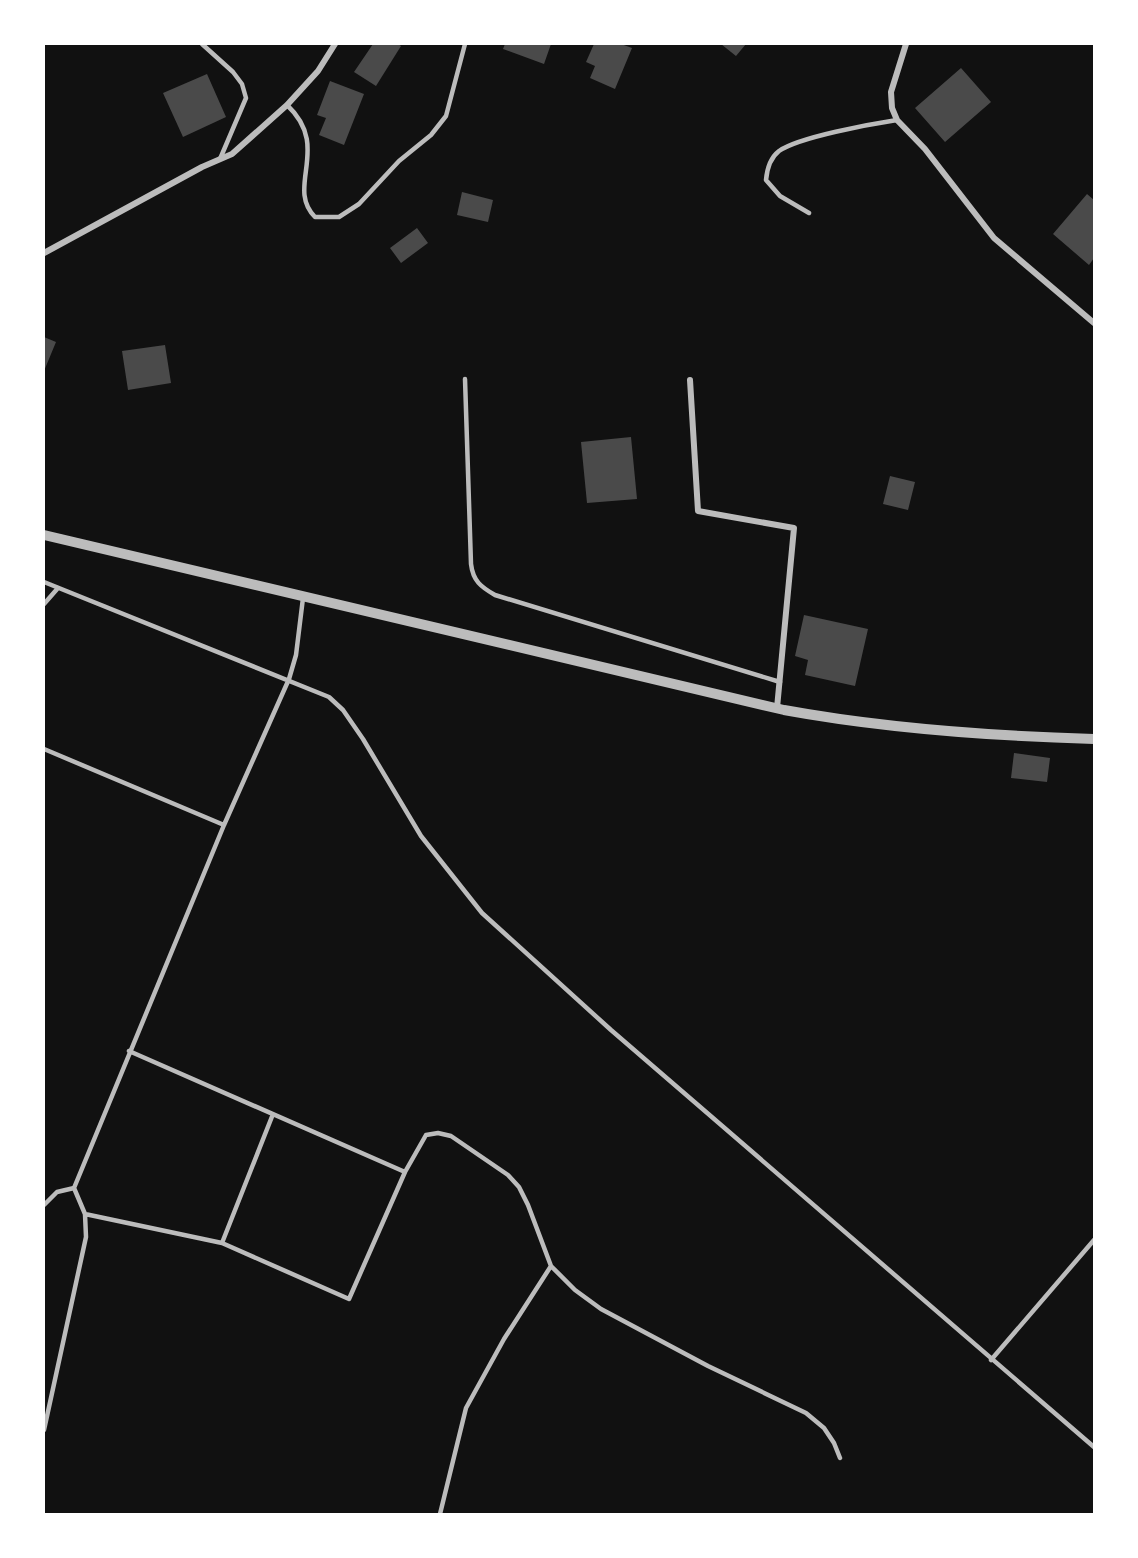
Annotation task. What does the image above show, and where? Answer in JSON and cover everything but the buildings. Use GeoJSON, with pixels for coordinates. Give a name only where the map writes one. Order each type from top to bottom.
{"type":"FeatureCollection","features":[{"type":"Feature","properties":{"kind":"street"},"geometry":{"type":"LineString","coordinates":[[44,253],[232,154],[287,105],[318,71],[335,44]]}},
{"type":"Feature","properties":{"kind":"street"},"geometry":{"type":"LineString","coordinates":[[906,44],[891,92],[892,108],[897,120],[925,149],[994,238],[1095,323]]}},
{"type":"Feature","properties":{"kind":"street"},"geometry":{"type":"LineString","coordinates":[[690,380],[698,511],[794,528],[777,708]]}},
{"type":"Feature","properties":{"kind":"street"},"geometry":{"type":"LineString","coordinates":[[44,535],[303,598],[777,708],[854,722],[937,732],[1095,739]]}},
{"type":"Feature","properties":{"kind":"lane"},"geometry":{"type":"LineString","coordinates":[[202,44],[243,84],[246,98],[219,159]]}},
{"type":"Feature","properties":{"kind":"lane"},"geometry":{"type":"LineString","coordinates":[[287,105],[298,116],[307,135],[304,193],[307,209],[315,217],[339,217],[359,204],[399,162],[431,135],[446,116],[465,44]]}},
{"type":"Feature","properties":{"kind":"lane"},"geometry":{"type":"LineString","coordinates":[[809,213],[780,196],[766,180],[768,165],[780,151],[821,136],[897,120]]}},
{"type":"Feature","properties":{"kind":"lane"},"geometry":{"type":"LineString","coordinates":[[465,379],[471,564],[472,576],[478,584],[495,595],[780,682]]}},
{"type":"Feature","properties":{"kind":"lane"},"geometry":{"type":"LineString","coordinates":[[44,582],[329,697],[343,710],[421,836],[482,913],[532,961],[991,1360],[1095,1447]]}},
{"type":"Feature","properties":{"kind":"lane"},"geometry":{"type":"LineString","coordinates":[[44,604],[58,588]]}},
{"type":"Feature","properties":{"kind":"lane"},"geometry":{"type":"LineString","coordinates":[[44,1430],[86,1237],[85,1214],[74,1188],[224,825],[289,679],[296,655],[303,598]]}},
{"type":"Feature","properties":{"kind":"lane"},"geometry":{"type":"LineString","coordinates":[[44,749],[224,825]]}},
{"type":"Feature","properties":{"kind":"lane"},"geometry":{"type":"LineString","coordinates":[[129,1052],[405,1172]]}},
{"type":"Feature","properties":{"kind":"lane"},"geometry":{"type":"LineString","coordinates":[[222,1243],[273,1114]]}},
{"type":"Feature","properties":{"kind":"lane"},"geometry":{"type":"LineString","coordinates":[[85,1214],[222,1243],[349,1299],[405,1172],[426,1136],[438,1132],[451,1136],[508,1175],[519,1187],[551,1266],[575,1290],[601,1309],[754,1390],[806,1413],[824,1428],[840,1458]]}},
{"type":"Feature","properties":{"kind":"lane"},"geometry":{"type":"LineString","coordinates":[[44,1205],[57,1192],[74,1188]]}},
{"type":"Feature","properties":{"kind":"lane"},"geometry":{"type":"LineString","coordinates":[[44,1192],[50,1198]]}},
{"type":"Feature","properties":{"kind":"lane"},"geometry":{"type":"LineString","coordinates":[[991,1360],[1095,1240]]}},
{"type":"Feature","properties":{"kind":"lane"},"geometry":{"type":"LineString","coordinates":[[440,1515],[466,1408],[504,1339],[551,1266]]}}]}
